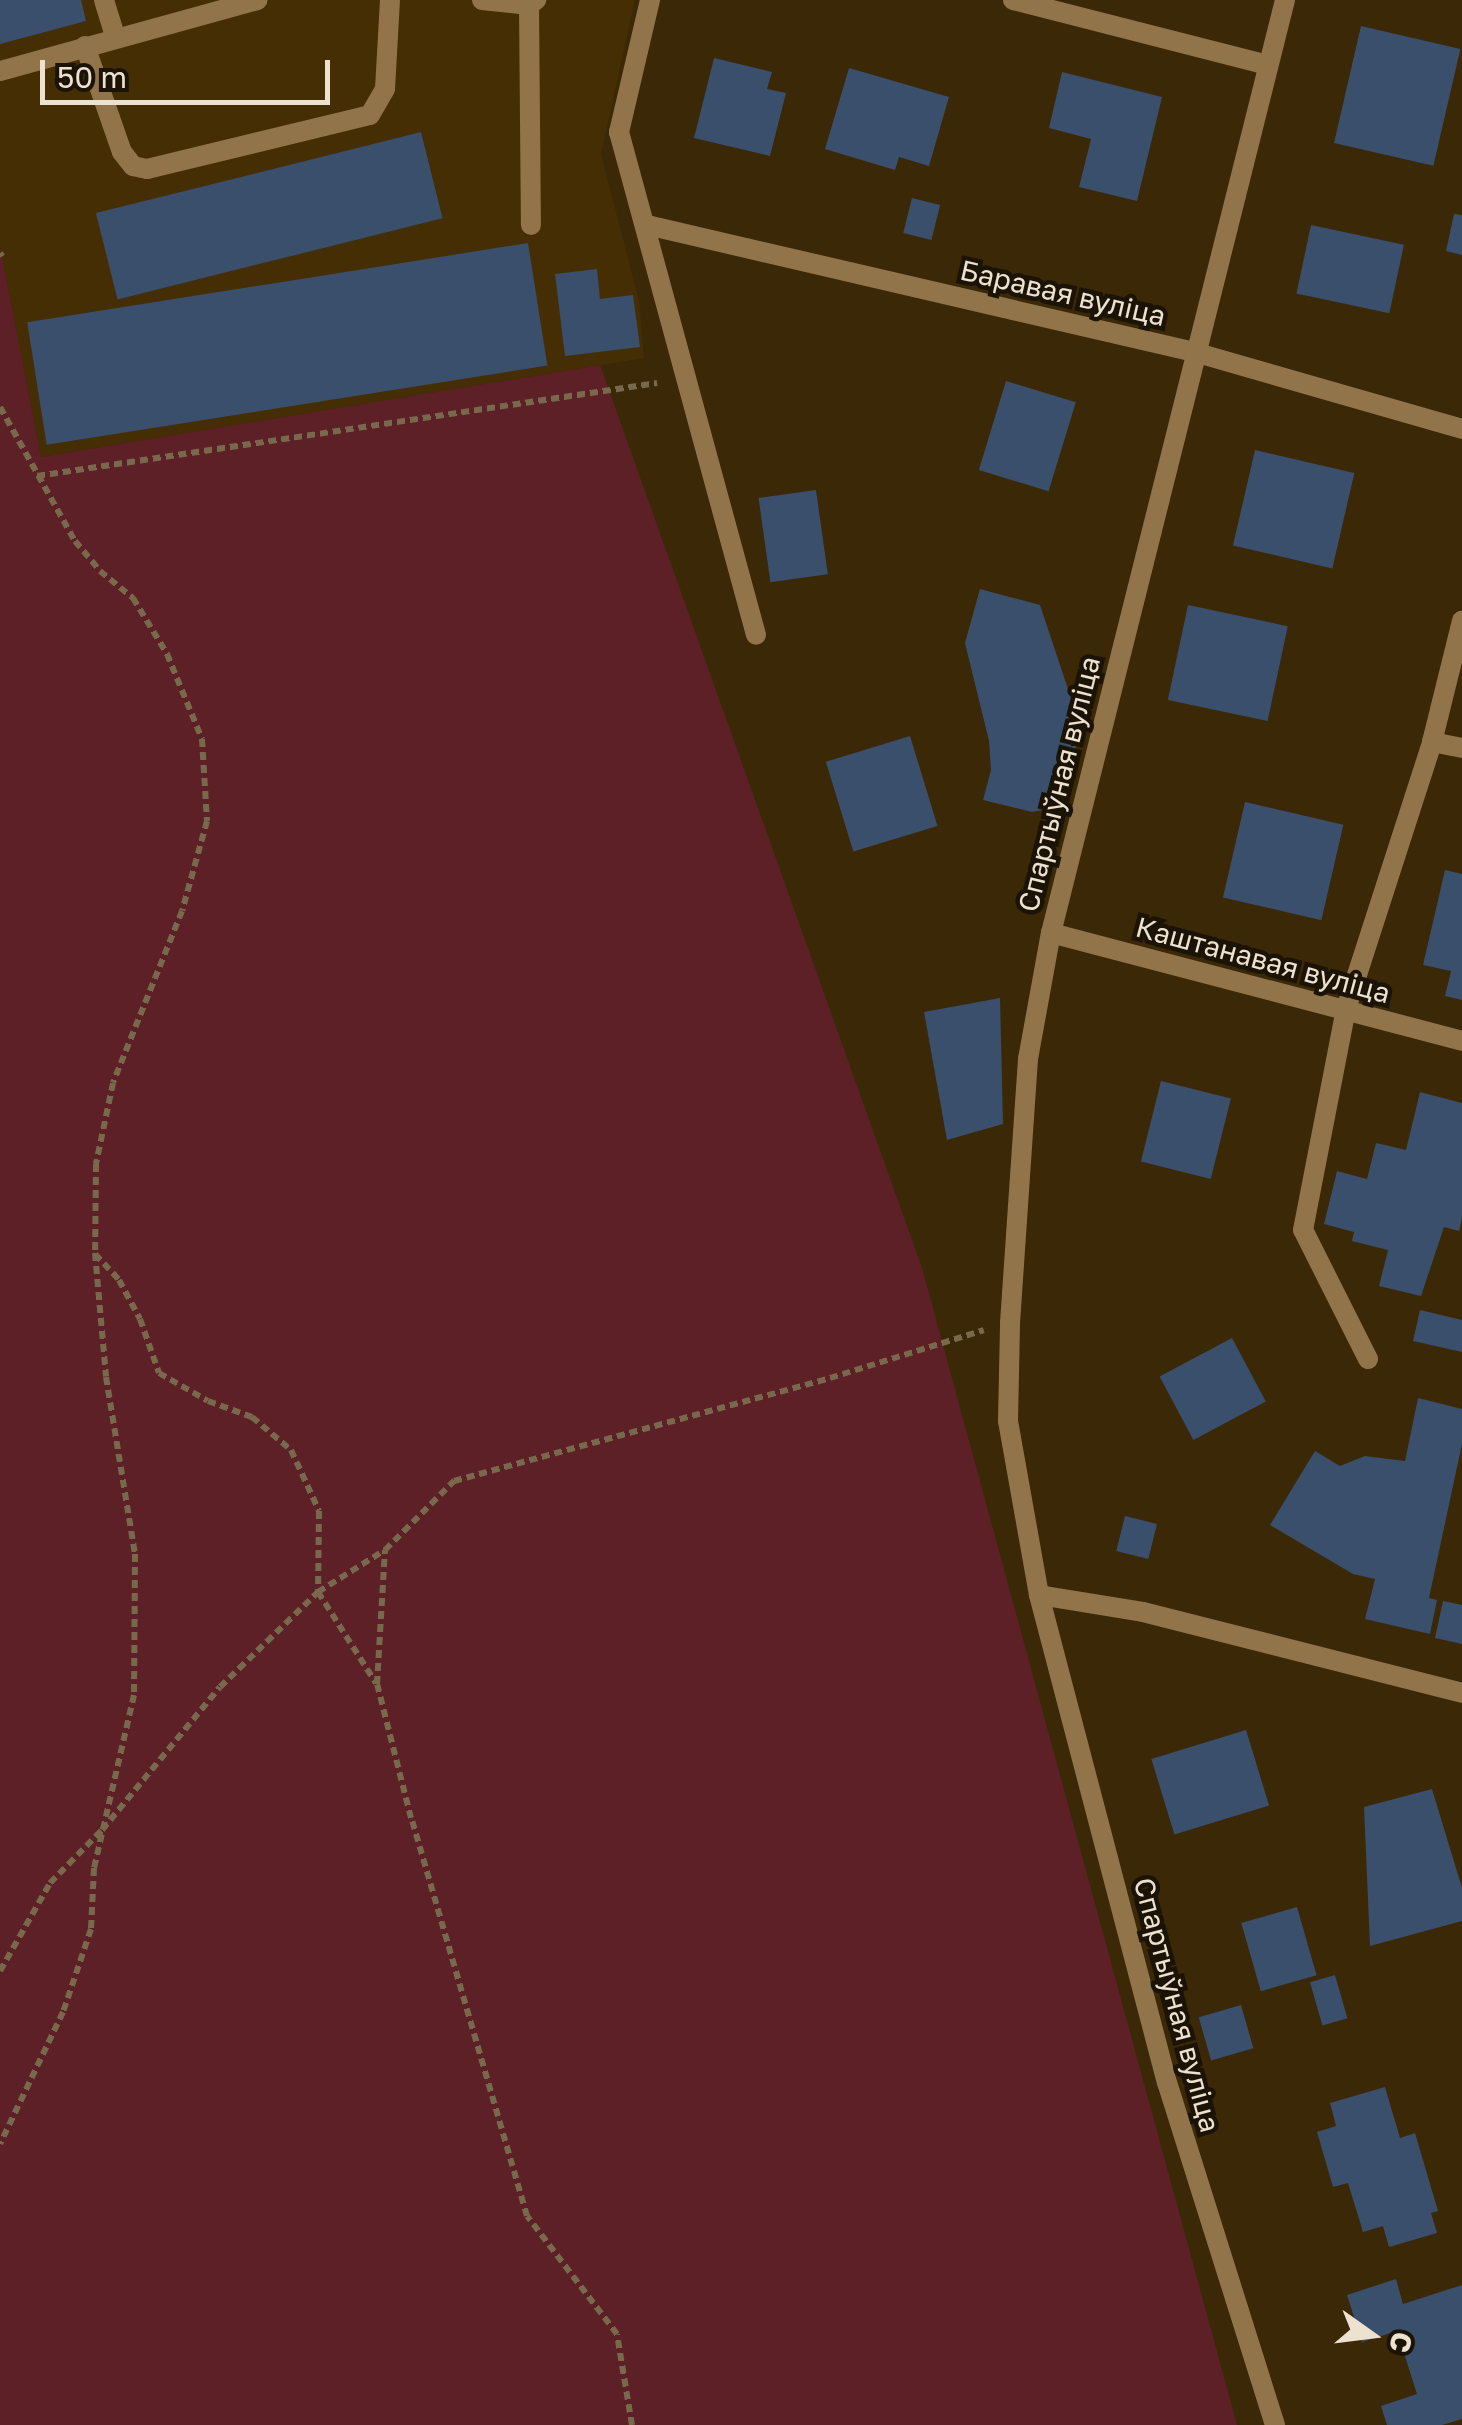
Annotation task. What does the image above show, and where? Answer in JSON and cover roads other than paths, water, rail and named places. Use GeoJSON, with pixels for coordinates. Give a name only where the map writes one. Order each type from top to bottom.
{"type":"FeatureCollection","features":[{"type":"Feature","properties":{"kind":"street"},"geometry":{"type":"LineString","coordinates":[[104,0],[115,38]]}},
{"type":"Feature","properties":{"kind":"street"},"geometry":{"type":"LineString","coordinates":[[0,71],[258,0]]}},
{"type":"Feature","properties":{"kind":"street"},"geometry":{"type":"LineString","coordinates":[[85,46],[122,152],[133,166],[147,169],[370,115],[385,89],[390,0]]}},
{"type":"Feature","properties":{"kind":"street"},"geometry":{"type":"LineString","coordinates":[[482,0],[532,3],[532,225]]}},
{"type":"Feature","properties":{"kind":"street"},"geometry":{"type":"LineString","coordinates":[[650,0],[619,132],[648,225],[756,635]]}},
{"type":"Feature","properties":{"kind":"street"},"geometry":{"type":"LineString","coordinates":[[1013,0],[1268,65]]}},
{"type":"Feature","properties":{"kind":"street","name":"Спартыўная вуліца"},"geometry":{"type":"LineString","coordinates":[[1275,2425],[1167,2083],[1040,1595],[1008,1421],[1010,1322],[1028,1059],[1050,933],[1285,0]]}},
{"type":"Feature","properties":{"kind":"street","name":"Баравая вуліца"},"geometry":{"type":"LineString","coordinates":[[648,225],[1194,352],[1462,429]]}},
{"type":"Feature","properties":{"kind":"street"},"geometry":{"type":"LineString","coordinates":[[1368,1358],[1303,1230],[1346,1009],[1432,742],[1462,621]]}},
{"type":"Feature","properties":{"kind":"street"},"geometry":{"type":"LineString","coordinates":[[1432,742],[1462,748]]}},
{"type":"Feature","properties":{"kind":"street","name":"Каштанавая вуліца"},"geometry":{"type":"LineString","coordinates":[[1050,933],[1462,1042]]}},
{"type":"Feature","properties":{"kind":"street"},"geometry":{"type":"LineString","coordinates":[[1040,1595],[1143,1612],[1462,1693]]}}]}
